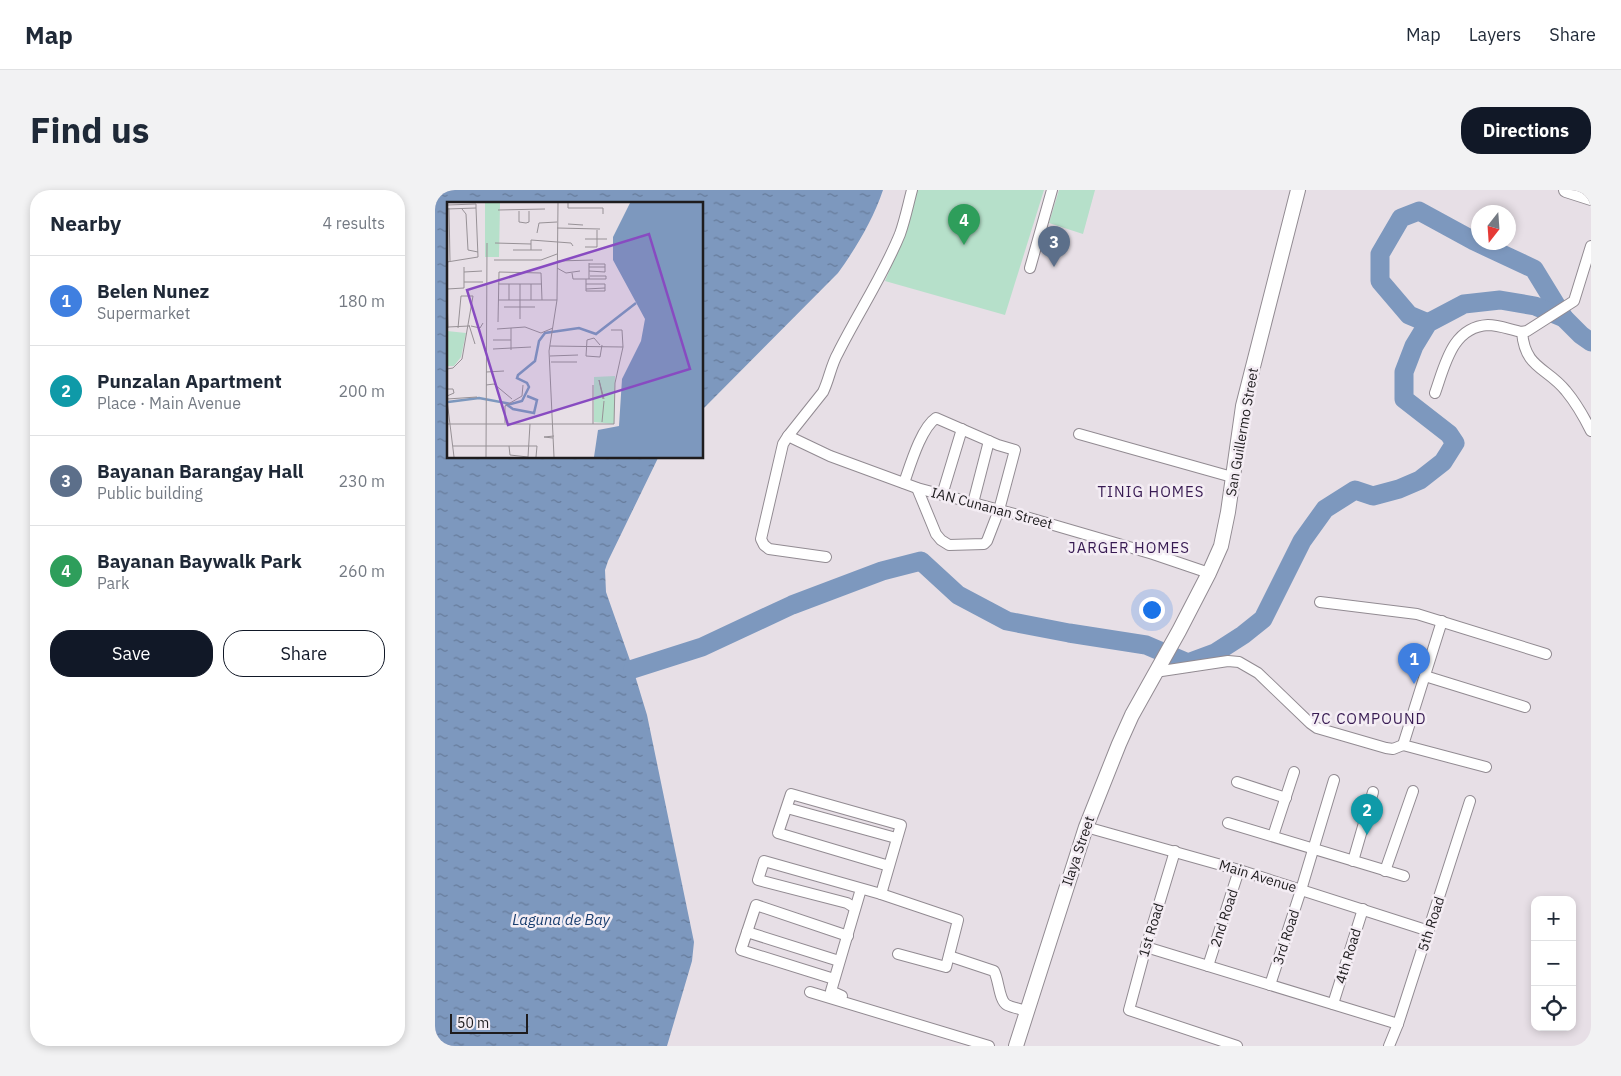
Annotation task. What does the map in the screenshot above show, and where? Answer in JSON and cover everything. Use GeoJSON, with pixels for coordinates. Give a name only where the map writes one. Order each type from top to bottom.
{"type":"FeatureCollection","features":[{"type":"Feature","properties":{"kind":"main road","name":"San Guillermo Street"},"geometry":{"type":"LineString","coordinates":[[1157,668],[1179,631],[1221,546],[1228,512],[1243,406],[1297,190]]}},
{"type":"Feature","properties":{"kind":"main road"},"geometry":{"type":"LineString","coordinates":[[1565,190],[1591,198]]}},
{"type":"Feature","properties":{"kind":"main road","name":"Ilaya Street"},"geometry":{"type":"LineString","coordinates":[[1016,1046],[1086,827],[1127,726],[1157,668]]}},
{"type":"Feature","properties":{"kind":"street"},"geometry":{"type":"LineString","coordinates":[[827,557],[769,549],[761,539],[783,444],[823,392],[837,354],[873,289],[901,232],[912,190]]}},
{"type":"Feature","properties":{"kind":"street"},"geometry":{"type":"LineString","coordinates":[[1030,268],[1052,190]]}},
{"type":"Feature","properties":{"kind":"street"},"geometry":{"type":"LineString","coordinates":[[1435,393],[1450,352],[1461,335],[1470,330],[1488,325],[1522,332],[1527,331],[1572,304],[1591,246]]}},
{"type":"Feature","properties":{"kind":"street"},"geometry":{"type":"LineString","coordinates":[[1522,332],[1528,357],[1566,390],[1582,413],[1591,431]]}},
{"type":"Feature","properties":{"kind":"street"},"geometry":{"type":"LineString","coordinates":[[904,483],[917,450],[929,426],[936,418],[989,441],[1014,449],[1016,452],[999,510],[987,542],[984,544],[949,545],[941,540],[936,534],[917,488]]}},
{"type":"Feature","properties":{"kind":"street"},"geometry":{"type":"LineString","coordinates":[[942,495],[963,429]]}},
{"type":"Feature","properties":{"kind":"street"},"geometry":{"type":"LineString","coordinates":[[1079,434],[1232,477]]}},
{"type":"Feature","properties":{"kind":"street","name":"IAN Cunanan Street"},"geometry":{"type":"LineString","coordinates":[[788,436],[829,456],[917,488],[1144,552],[1209,573]]}},
{"type":"Feature","properties":{"kind":"street"},"geometry":{"type":"LineString","coordinates":[[973,503],[989,441]]}},
{"type":"Feature","properties":{"kind":"street"},"geometry":{"type":"LineString","coordinates":[[1320,602],[1411,613],[1443,621],[1546,654]]}},
{"type":"Feature","properties":{"kind":"street"},"geometry":{"type":"LineString","coordinates":[[1403,745],[1443,621]]}},
{"type":"Feature","properties":{"kind":"street"},"geometry":{"type":"LineString","coordinates":[[1157,668],[1228,661],[1239,662],[1259,674],[1317,728],[1393,750],[1403,745],[1486,767]]}},
{"type":"Feature","properties":{"kind":"street"},"geometry":{"type":"LineString","coordinates":[[1425,676],[1525,707]]}},
{"type":"Feature","properties":{"kind":"street"},"geometry":{"type":"LineString","coordinates":[[1273,836],[1294,772]]}},
{"type":"Feature","properties":{"kind":"street","name":"3rd Road"},"geometry":{"type":"LineString","coordinates":[[1270,985],[1334,780]]}},
{"type":"Feature","properties":{"kind":"street"},"geometry":{"type":"LineString","coordinates":[[1237,782],[1286,798]]}},
{"type":"Feature","properties":{"kind":"street"},"geometry":{"type":"LineString","coordinates":[[1385,871],[1413,791]]}},
{"type":"Feature","properties":{"kind":"street"},"geometry":{"type":"LineString","coordinates":[[1353,861],[1373,792]]}},
{"type":"Feature","properties":{"kind":"street"},"geometry":{"type":"LineString","coordinates":[[881,894],[901,825],[791,794],[778,833],[889,866]]}},
{"type":"Feature","properties":{"kind":"street","name":"5th Road"},"geometry":{"type":"LineString","coordinates":[[1389,1046],[1398,1024],[1470,801]]}},
{"type":"Feature","properties":{"kind":"street"},"geometry":{"type":"LineString","coordinates":[[787,808],[896,838]]}},
{"type":"Feature","properties":{"kind":"street"},"geometry":{"type":"LineString","coordinates":[[1227,823],[1404,876]]}},
{"type":"Feature","properties":{"kind":"street","name":"Main Avenue"},"geometry":{"type":"LineString","coordinates":[[1086,827],[1239,870],[1429,930]]}},
{"type":"Feature","properties":{"kind":"street","name":"1st Road"},"geometry":{"type":"LineString","coordinates":[[1175,851],[1129,1010],[1237,1046]]}},
{"type":"Feature","properties":{"kind":"street"},"geometry":{"type":"LineString","coordinates":[[855,908],[847,903],[758,880],[764,862],[881,894],[959,920],[946,967],[898,954]]}},
{"type":"Feature","properties":{"kind":"street","name":"2nd Road"},"geometry":{"type":"LineString","coordinates":[[1209,966],[1239,870]]}},
{"type":"Feature","properties":{"kind":"street"},"geometry":{"type":"LineString","coordinates":[[861,889],[831,991],[863,1002],[867,1010]]}},
{"type":"Feature","properties":{"kind":"street"},"geometry":{"type":"LineString","coordinates":[[834,979],[741,950],[756,905],[848,936]]}},
{"type":"Feature","properties":{"kind":"street","name":"4th Road"},"geometry":{"type":"LineString","coordinates":[[1333,1004],[1363,909]]}},
{"type":"Feature","properties":{"kind":"street"},"geometry":{"type":"LineString","coordinates":[[747,932],[839,961]]}},
{"type":"Feature","properties":{"kind":"street"},"geometry":{"type":"LineString","coordinates":[[1146,946],[1398,1024]]}},
{"type":"Feature","properties":{"kind":"street"},"geometry":{"type":"LineString","coordinates":[[949,956],[994,971],[1003,1001],[1007,1005],[1027,1011]]}},
{"type":"Feature","properties":{"kind":"street"},"geometry":{"type":"LineString","coordinates":[[810,992],[989,1046]]}},
{"type":"Feature","properties":{"kind":"green space"},"geometry":{"type":"Polygon","coordinates":[[[917,190],[1044,190],[1005,315],[885,281],[905,233],[917,190]]]}},
{"type":"Feature","properties":{"kind":"green space"},"geometry":{"type":"Polygon","coordinates":[[[1059,190],[1095,190],[1083,234],[1049,223],[1059,190]]]}},
{"type":"Feature","properties":{"kind":"water","name":"Laguna de Bay"},"geometry":{"type":"Polygon","coordinates":[[[435,190],[883,190],[863,233],[838,273],[704,408],[704,202],[447,202],[447,459],[658,459],[608,561],[605,570],[606,592],[647,715],[694,942],[692,961],[667,1046],[435,1046],[435,190]]]}},
{"type":"Feature","properties":{"kind":"waterway"},"geometry":{"type":"LineString","coordinates":[[1428,323],[1409,315],[1380,281],[1380,254],[1401,218],[1419,211],[1474,241],[1534,269],[1564,318]]}},
{"type":"Feature","properties":{"kind":"waterway"},"geometry":{"type":"LineString","coordinates":[[633,669],[702,647],[792,605],[882,571],[921,561],[958,595],[1007,621],[1146,645],[1188,663],[1215,653],[1263,619],[1302,541],[1325,509],[1355,490],[1373,496],[1399,489],[1420,480],[1443,462],[1455,443],[1449,434],[1404,399],[1404,372],[1414,346],[1428,323],[1464,304],[1500,300],[1535,306],[1564,318],[1591,342]]}},
{"type":"Feature","properties":{"kind":"place","name":"Bayanan Baywalk Park"},"geometry":{"type":"Point","coordinates":[964,245]}},
{"type":"Feature","properties":{"kind":"place","name":"Bayanan Barangay Hall"},"geometry":{"type":"Point","coordinates":[1054,267]}},
{"type":"Feature","properties":{"kind":"place","name":"Belen Nunez"},"geometry":{"type":"Point","coordinates":[1414,684]}},
{"type":"Feature","properties":{"kind":"place","name":"Punzalan Apartment"},"geometry":{"type":"Point","coordinates":[1367,835]}},
{"type":"Feature","properties":{"kind":"district","name":"TINIG HOMES"},"geometry":{"type":"Point","coordinates":[1151,492]}},
{"type":"Feature","properties":{"kind":"district","name":"JARGER HOMES"},"geometry":{"type":"Point","coordinates":[1129,548]}},
{"type":"Feature","properties":{"kind":"district","name":"7C COMPOUND"},"geometry":{"type":"Point","coordinates":[1369,719]}}]}
